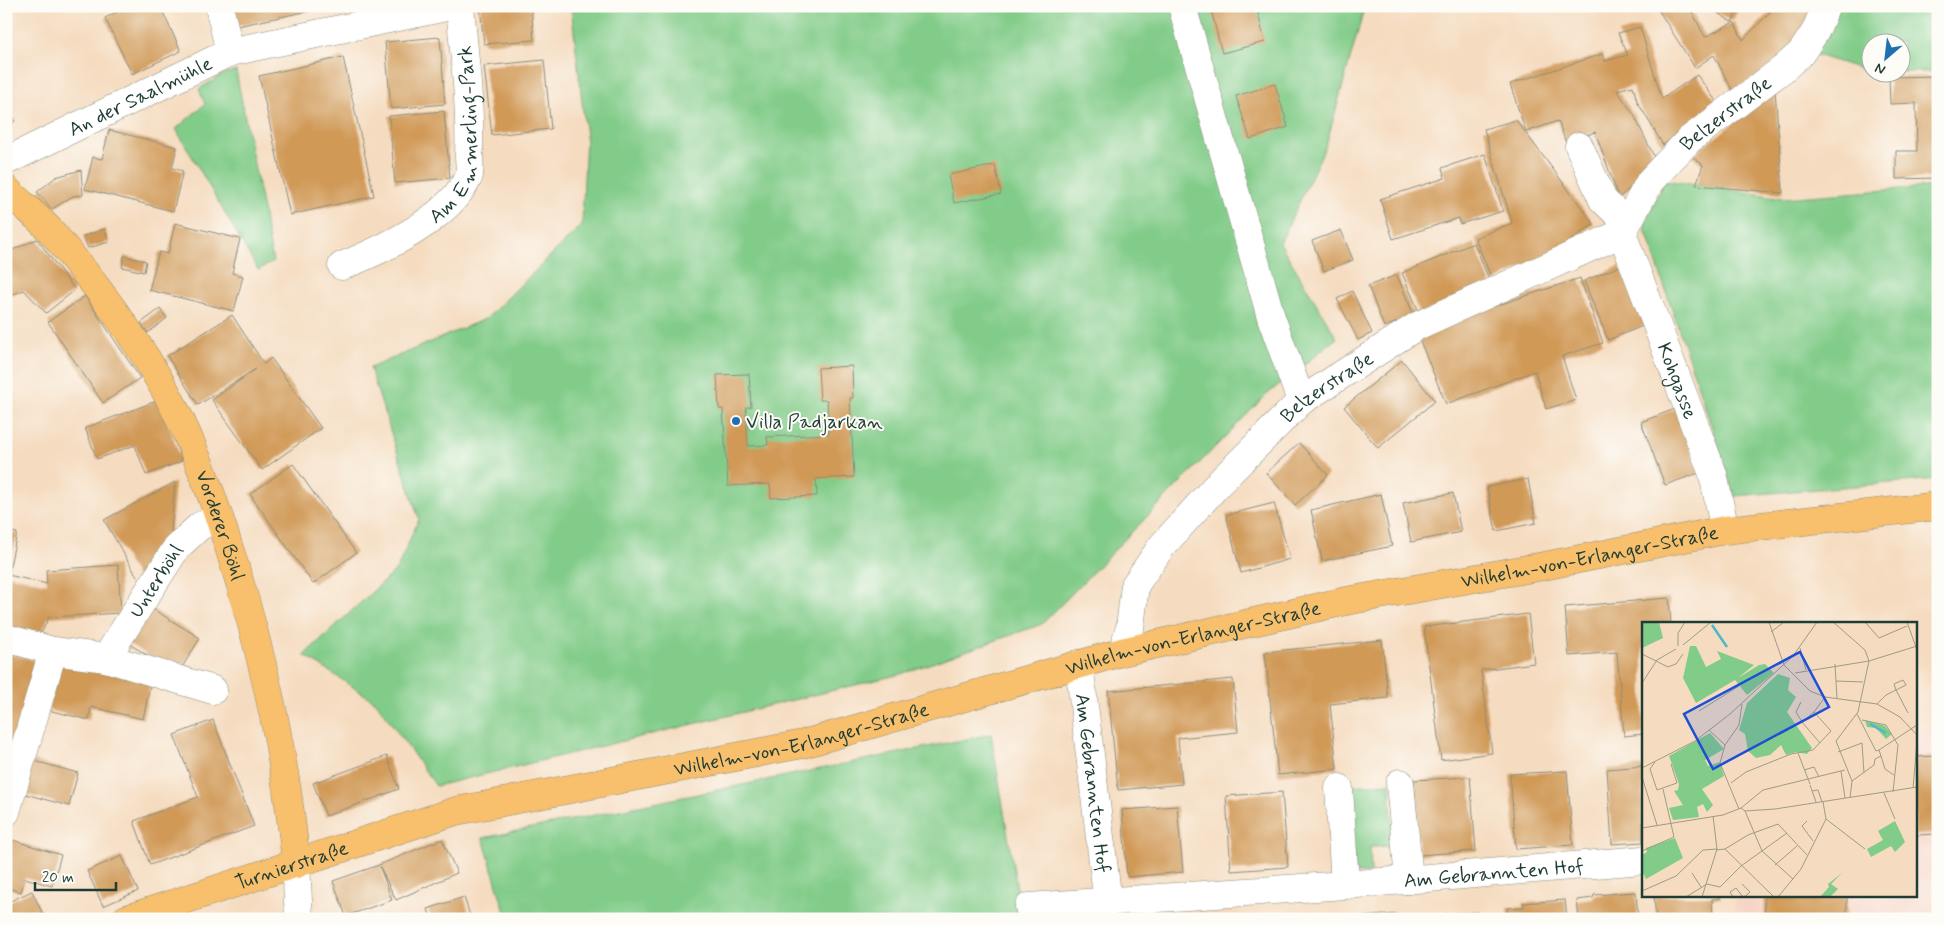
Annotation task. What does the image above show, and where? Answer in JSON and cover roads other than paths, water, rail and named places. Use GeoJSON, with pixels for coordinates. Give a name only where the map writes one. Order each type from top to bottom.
{"type":"FeatureCollection","features":[{"type":"Feature","properties":{"kind":"main road","name":"Vorderer Böhl"},"geometry":{"type":"LineString","coordinates":[[6,189],[54,235],[140,349],[177,413],[219,517],[250,612],[263,667],[290,804],[296,864]]}},
{"type":"Feature","properties":{"kind":"main road","name":"Wilhelm-von-Erlanger-Straße"},"geometry":{"type":"LineString","coordinates":[[456,812],[803,744],[1122,652],[1346,601],[1544,566],[1725,530],[1938,506]]}},
{"type":"Feature","properties":{"kind":"main road","name":"Turnierstraße"},"geometry":{"type":"LineString","coordinates":[[126,919],[456,812]]}},
{"type":"Feature","properties":{"kind":"street","name":"An der Saalmühle"},"geometry":{"type":"LineString","coordinates":[[6,161],[230,52],[219,6]]}},
{"type":"Feature","properties":{"kind":"street"},"geometry":{"type":"LineString","coordinates":[[230,52],[451,6]]}},
{"type":"Feature","properties":{"kind":"street","name":"Am Emmerling-Park"},"geometry":{"type":"LineString","coordinates":[[342,266],[375,252],[419,226],[450,203],[469,176],[470,132],[460,6]]}},
{"type":"Feature","properties":{"kind":"street"},"geometry":{"type":"LineString","coordinates":[[1182,6],[1271,317],[1301,401]]}},
{"type":"Feature","properties":{"kind":"street","name":"Belzerstraße"},"geometry":{"type":"LineString","coordinates":[[1122,652],[1130,628],[1135,585],[1157,554],[1220,483],[1301,401],[1417,326],[1624,228],[1650,181],[1689,140],[1783,69],[1801,53],[1814,32],[1826,6]]}},
{"type":"Feature","properties":{"kind":"street"},"geometry":{"type":"LineString","coordinates":[[1579,146],[1603,200],[1624,228]]}},
{"type":"Feature","properties":{"kind":"street","name":"Kohgasse"},"geometry":{"type":"LineString","coordinates":[[1624,228],[1713,474],[1725,530]]}},
{"type":"Feature","properties":{"kind":"street","name":"Unterböhl"},"geometry":{"type":"LineString","coordinates":[[106,658],[177,547],[200,526],[219,517]]}},
{"type":"Feature","properties":{"kind":"street"},"geometry":{"type":"LineString","coordinates":[[6,638],[53,651],[106,658],[213,690]]}},
{"type":"Feature","properties":{"kind":"street"},"geometry":{"type":"LineString","coordinates":[[6,812],[53,651]]}},
{"type":"Feature","properties":{"kind":"street","name":"Am Gebrannten Hof"},"geometry":{"type":"LineString","coordinates":[[1079,664],[1108,903]]}},
{"type":"Feature","properties":{"kind":"street"},"geometry":{"type":"LineString","coordinates":[[1400,783],[1409,880]]}},
{"type":"Feature","properties":{"kind":"street"},"geometry":{"type":"LineString","coordinates":[[1339,788],[1345,885]]}},
{"type":"Feature","properties":{"kind":"street","name":"Am Gebrannten Hof"},"geometry":{"type":"LineString","coordinates":[[1029,907],[1345,885],[1642,860]]}},
{"type":"Feature","properties":{"kind":"street","name":"Vorderer Böhl"},"geometry":{"type":"LineString","coordinates":[[296,864],[299,919]]}},
{"type":"Feature","properties":{"kind":"place","name":"Villa Padjarkan"},"geometry":{"type":"Point","coordinates":[736,421]}}]}
